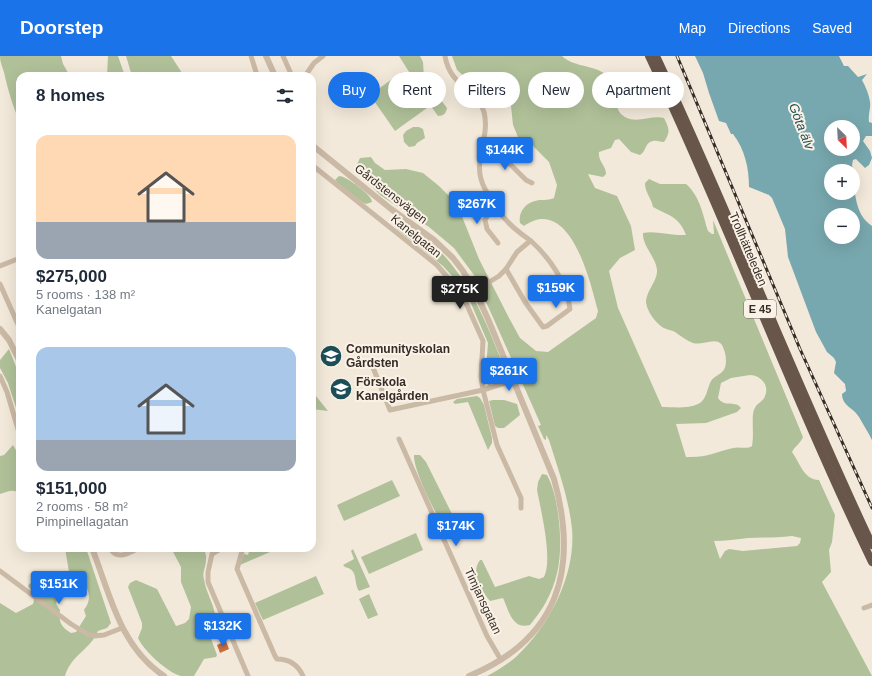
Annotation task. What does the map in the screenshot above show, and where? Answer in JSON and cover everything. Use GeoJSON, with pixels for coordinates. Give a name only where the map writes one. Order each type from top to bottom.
{"type":"FeatureCollection","features":[{"type":"Feature","properties":{"kind":"highway","name":"Trollhätteleden"},"geometry":{"type":"LineString","coordinates":[[649,56],[685,131],[837,489],[872,562]]}},
{"type":"Feature","properties":{"kind":"highway","name":"Trollhätteleden"},"geometry":{"type":"LineString","coordinates":[[656,56],[699,148],[844,485],[872,545]]}},
{"type":"Feature","properties":{"kind":"street"},"geometry":{"type":"LineString","coordinates":[[251,56],[256,72]]}},
{"type":"Feature","properties":{"kind":"street"},"geometry":{"type":"LineString","coordinates":[[266,56],[273,72]]}},
{"type":"Feature","properties":{"kind":"street"},"geometry":{"type":"LineString","coordinates":[[283,56],[290,72]]}},
{"type":"Feature","properties":{"kind":"street"},"geometry":{"type":"LineString","coordinates":[[308,72],[314,63],[323,56]]}},
{"type":"Feature","properties":{"kind":"street"},"geometry":{"type":"LineString","coordinates":[[445,56],[446,64],[451,75],[477,98],[484,113],[485,125],[482,149],[479,159],[481,180],[496,207],[510,225],[541,251],[559,276],[570,309],[547,326],[543,326],[525,302],[506,269]]}},
{"type":"Feature","properties":{"kind":"street","name":"Gårdstensvägen"},"geometry":{"type":"LineString","coordinates":[[316,149],[391,209],[441,246],[463,271],[476,291],[554,480],[564,528],[565,552],[560,582],[544,617],[528,638],[516,650],[501,660],[469,676]]}},
{"type":"Feature","properties":{"kind":"street"},"geometry":{"type":"LineString","coordinates":[[482,149],[509,163],[526,180],[532,183]]}},
{"type":"Feature","properties":{"kind":"street","name":"Kanelgatan"},"geometry":{"type":"LineString","coordinates":[[316,168],[437,265],[462,294],[483,341],[481,376],[483,390],[497,445],[521,498],[521,508]]}},
{"type":"Feature","properties":{"kind":"street"},"geometry":{"type":"LineString","coordinates":[[496,207],[486,217],[485,225],[498,243]]}},
{"type":"Feature","properties":{"kind":"street"},"geometry":{"type":"LineString","coordinates":[[476,291],[493,281],[506,269],[517,252],[530,241]]}},
{"type":"Feature","properties":{"kind":"street"},"geometry":{"type":"LineString","coordinates":[[0,266],[16,260]]}},
{"type":"Feature","properties":{"kind":"street"},"geometry":{"type":"LineString","coordinates":[[0,284],[16,320]]}},
{"type":"Feature","properties":{"kind":"street"},"geometry":{"type":"LineString","coordinates":[[0,329],[9,340],[16,354]]}},
{"type":"Feature","properties":{"kind":"street"},"geometry":{"type":"LineString","coordinates":[[372,365],[390,410],[483,390],[514,380]]}},
{"type":"Feature","properties":{"kind":"street"},"geometry":{"type":"LineString","coordinates":[[0,376],[7,392],[16,422]]}},
{"type":"Feature","properties":{"kind":"street","name":"Timjansgatan"},"geometry":{"type":"LineString","coordinates":[[399,439],[487,636],[501,660]]}},
{"type":"Feature","properties":{"kind":"street"},"geometry":{"type":"LineString","coordinates":[[93,552],[112,606],[122,628],[136,651],[164,676]]}},
{"type":"Feature","properties":{"kind":"street"},"geometry":{"type":"LineString","coordinates":[[112,552],[118,555],[130,552]]}},
{"type":"Feature","properties":{"kind":"street"},"geometry":{"type":"LineString","coordinates":[[215,552],[212,554],[208,572],[208,582],[248,676]]}},
{"type":"Feature","properties":{"kind":"street"},"geometry":{"type":"LineString","coordinates":[[242,552],[237,569],[275,656],[277,658],[287,660],[298,667],[303,676]]}},
{"type":"Feature","properties":{"kind":"street"},"geometry":{"type":"LineString","coordinates":[[0,571],[70,624],[87,634],[94,636],[104,635],[122,628]]}},
{"type":"Feature","properties":{"kind":"street"},"geometry":{"type":"LineString","coordinates":[[864,608],[872,604]]}},
{"type":"Feature","properties":{"kind":"green space"},"geometry":{"type":"Polygon","coordinates":[[[0,56],[61,56],[63,64],[68,72],[16,72],[16,113],[0,56]]]}},
{"type":"Feature","properties":{"kind":"green space"},"geometry":{"type":"Polygon","coordinates":[[[108,56],[118,56],[124,72],[107,72],[108,56]]]}},
{"type":"Feature","properties":{"kind":"green space"},"geometry":{"type":"Polygon","coordinates":[[[126,56],[171,56],[181,72],[131,72],[126,56]]]}},
{"type":"Feature","properties":{"kind":"green space"},"geometry":{"type":"Polygon","coordinates":[[[399,56],[420,56],[423,62],[424,72],[409,72],[399,56]]]}},
{"type":"Feature","properties":{"kind":"green space"},"geometry":{"type":"Polygon","coordinates":[[[452,56],[562,56],[576,64],[602,72],[592,72],[592,108],[618,108],[622,115],[636,120],[655,117],[664,118],[667,125],[668,135],[664,142],[656,141],[648,143],[640,155],[631,152],[619,139],[615,140],[611,148],[599,152],[606,174],[603,177],[588,174],[595,188],[617,196],[631,226],[635,250],[620,258],[609,271],[618,308],[662,407],[690,407],[701,402],[705,397],[711,381],[725,368],[726,358],[722,345],[716,341],[697,344],[686,340],[658,323],[646,305],[648,293],[656,278],[657,270],[643,238],[643,233],[653,232],[686,235],[677,220],[653,207],[646,190],[645,183],[649,179],[660,184],[686,184],[698,200],[708,231],[714,234],[713,220],[803,437],[792,452],[806,474],[819,480],[835,515],[832,542],[829,550],[831,572],[822,582],[872,676],[487,676],[510,662],[529,643],[550,614],[558,598],[570,563],[572,546],[571,518],[566,495],[549,440],[546,435],[546,440],[544,439],[538,426],[541,425],[474,275],[454,248],[429,227],[380,195],[355,169],[360,158],[371,157],[375,163],[385,170],[406,169],[423,173],[457,204],[479,259],[508,316],[520,338],[536,351],[548,352],[596,318],[598,311],[580,255],[573,241],[564,229],[553,221],[541,219],[532,221],[524,226],[520,223],[521,212],[525,206],[537,200],[554,198],[557,185],[549,162],[532,145],[518,137],[513,125],[511,108],[520,108],[520,72],[459,72],[457,70],[452,56]],[[754,375],[731,378],[721,383],[718,398],[724,403],[738,405],[741,408],[737,412],[706,423],[676,424],[686,457],[705,456],[733,448],[747,448],[752,446],[754,410],[755,407],[764,399],[766,392],[763,381],[754,375]],[[792,536],[714,541],[720,559],[725,551],[729,549],[743,551],[797,546],[800,543],[801,538],[792,536]]]}},
{"type":"Feature","properties":{"kind":"green space"},"geometry":{"type":"Polygon","coordinates":[[[388,82],[388,108],[427,108],[395,131],[379,108],[380,88],[388,82]]]}},
{"type":"Feature","properties":{"kind":"green space"},"geometry":{"type":"Polygon","coordinates":[[[446,107],[447,108],[445,113],[438,116],[432,108],[446,108],[446,107]]]}},
{"type":"Feature","properties":{"kind":"green space"},"geometry":{"type":"Polygon","coordinates":[[[413,127],[423,129],[425,138],[415,146],[409,147],[404,142],[403,135],[406,131],[413,127]]]}},
{"type":"Feature","properties":{"kind":"green space"},"geometry":{"type":"Polygon","coordinates":[[[339,176],[358,186],[368,195],[372,202],[366,204],[362,202],[340,185],[335,180],[339,176]]]}},
{"type":"Feature","properties":{"kind":"green space"},"geometry":{"type":"Polygon","coordinates":[[[398,219],[419,233],[437,248],[453,266],[466,285],[488,327],[506,372],[506,376],[501,381],[489,385],[485,382],[488,343],[470,301],[462,287],[443,266],[397,229],[394,225],[398,219]]]}},
{"type":"Feature","properties":{"kind":"green space"},"geometry":{"type":"Polygon","coordinates":[[[9,349],[16,367],[16,408],[8,383],[0,368],[0,360],[9,349]]]}},
{"type":"Feature","properties":{"kind":"green space"},"geometry":{"type":"Polygon","coordinates":[[[316,396],[328,411],[316,410],[316,396]]]}},
{"type":"Feature","properties":{"kind":"green space"},"geometry":{"type":"Polygon","coordinates":[[[477,396],[484,405],[492,438],[492,443],[488,450],[468,402],[455,404],[453,402],[457,399],[477,396]]]}},
{"type":"Feature","properties":{"kind":"green space"},"geometry":{"type":"Polygon","coordinates":[[[504,400],[517,404],[520,415],[504,428],[498,428],[495,426],[489,401],[504,400]]]}},
{"type":"Feature","properties":{"kind":"green space"},"geometry":{"type":"Polygon","coordinates":[[[13,445],[16,450],[16,491],[0,494],[0,456],[4,455],[13,445]]]}},
{"type":"Feature","properties":{"kind":"green space"},"geometry":{"type":"Polygon","coordinates":[[[414,455],[420,455],[426,462],[458,526],[460,534],[458,536],[452,537],[434,510],[422,485],[414,455]]]}},
{"type":"Feature","properties":{"kind":"green space"},"geometry":{"type":"Polygon","coordinates":[[[542,474],[547,475],[553,488],[558,513],[560,558],[555,580],[546,602],[530,625],[524,626],[515,622],[509,614],[503,598],[490,601],[478,582],[476,570],[480,560],[482,560],[495,587],[529,576],[539,579],[544,577],[547,547],[537,490],[538,482],[542,474]]]}},
{"type":"Feature","properties":{"kind":"green space"},"geometry":{"type":"Polygon","coordinates":[[[392,480],[400,496],[344,521],[337,505],[392,480]]]}},
{"type":"Feature","properties":{"kind":"green space"},"geometry":{"type":"Polygon","coordinates":[[[416,533],[423,550],[369,574],[361,557],[416,533]]]}},
{"type":"Feature","properties":{"kind":"green space"},"geometry":{"type":"Polygon","coordinates":[[[353,549],[370,587],[359,591],[354,574],[343,565],[354,559],[351,551],[353,549]]]}},
{"type":"Feature","properties":{"kind":"green space"},"geometry":{"type":"Polygon","coordinates":[[[66,552],[87,552],[111,623],[107,628],[98,631],[95,638],[72,663],[65,676],[0,676],[0,603],[16,613],[33,604],[35,595],[28,586],[30,583],[36,589],[50,586],[69,572],[66,552]],[[83,579],[74,580],[62,586],[56,604],[60,610],[59,617],[61,623],[71,633],[76,632],[86,616],[84,610],[87,606],[89,598],[83,579]]]}},
{"type":"Feature","properties":{"kind":"green space"},"geometry":{"type":"Polygon","coordinates":[[[173,552],[205,552],[206,563],[204,576],[215,614],[214,628],[210,636],[217,655],[216,657],[204,659],[194,676],[181,676],[176,674],[163,666],[145,649],[138,638],[142,628],[142,623],[128,587],[130,583],[136,580],[157,589],[176,626],[185,623],[189,619],[191,607],[181,582],[181,567],[173,552]]]}},
{"type":"Feature","properties":{"kind":"green space"},"geometry":{"type":"Polygon","coordinates":[[[249,552],[270,552],[240,565],[244,554],[248,555],[249,552]]]}},
{"type":"Feature","properties":{"kind":"green space"},"geometry":{"type":"Polygon","coordinates":[[[316,576],[324,594],[263,620],[255,603],[316,576]]]}},
{"type":"Feature","properties":{"kind":"green space"},"geometry":{"type":"Polygon","coordinates":[[[369,594],[378,615],[368,619],[359,599],[369,594]]]}},
{"type":"Feature","properties":{"kind":"water","name":"Göta älv"},"geometry":{"type":"Polygon","coordinates":[[[695,56],[839,56],[844,66],[848,66],[858,77],[867,74],[862,80],[870,99],[869,122],[872,123],[872,136],[866,136],[863,141],[870,151],[872,158],[869,165],[865,168],[856,159],[853,160],[852,164],[824,164],[824,200],[856,200],[859,208],[824,208],[824,244],[860,244],[860,211],[866,221],[872,226],[872,440],[857,414],[844,401],[842,394],[846,391],[845,384],[834,373],[836,362],[827,352],[816,332],[788,257],[785,229],[772,198],[769,195],[749,187],[747,166],[741,146],[733,134],[731,134],[726,123],[719,121],[703,73],[695,56]]]}},
{"type":"Feature","properties":{"kind":"building"},"geometry":{"type":"Polygon","coordinates":[[[226,641],[229,649],[220,653],[217,645],[226,641]]]}},
{"type":"Feature","properties":{"kind":"railway"},"geometry":{"type":"LineString","coordinates":[[677,56],[800,349],[872,508]]}},
{"type":"Feature","properties":{"kind":"place","name":"Communityskolan Gårdsten"},"geometry":{"type":"Point","coordinates":[331,356]}},
{"type":"Feature","properties":{"kind":"place","name":"Förskola Kanelgården"},"geometry":{"type":"Point","coordinates":[341,389]}}]}
